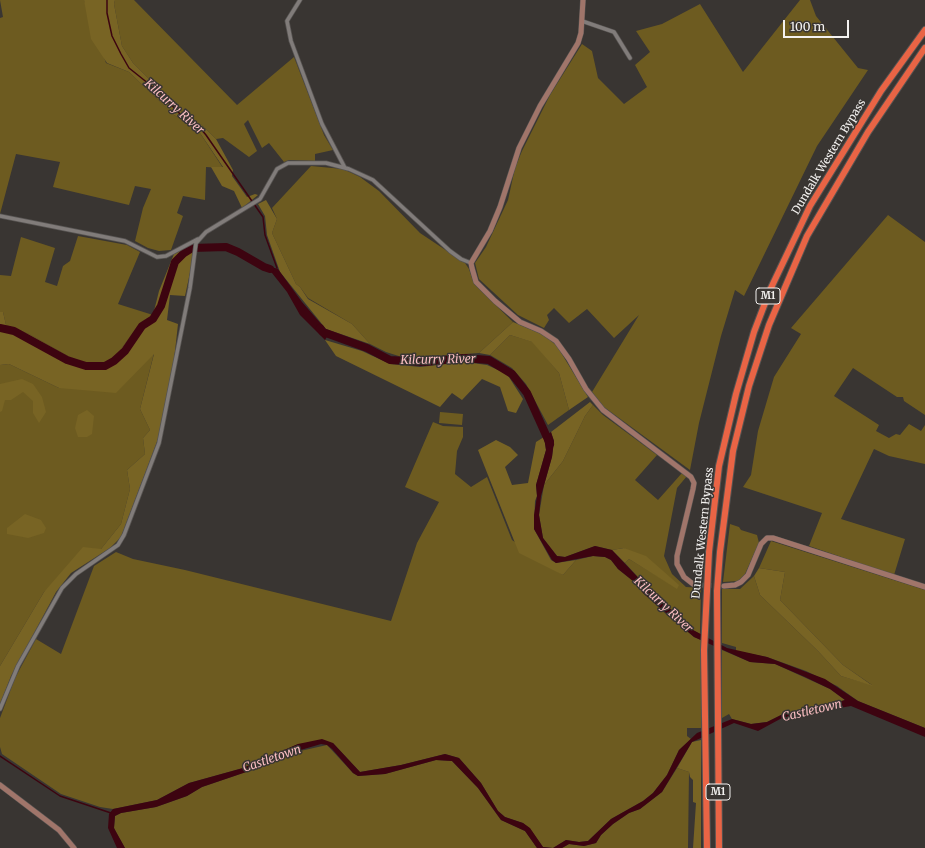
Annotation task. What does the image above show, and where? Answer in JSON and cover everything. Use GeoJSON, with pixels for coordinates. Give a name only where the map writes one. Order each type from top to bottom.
{"type":"FeatureCollection","features":[{"type":"Feature","properties":{"kind":"highway","name":"Dundalk Western Bypass"},"geometry":{"type":"LineString","coordinates":[[707,848],[704,650],[709,552],[719,466],[736,394],[754,332],[773,284],[810,206],[870,108],[925,30]]}},
{"type":"Feature","properties":{"kind":"highway","name":"Dundalk Western Bypass"},"geometry":{"type":"LineString","coordinates":[[719,848],[717,718],[719,560],[733,451],[749,386],[769,325],[793,266],[825,202],[868,132],[925,48]]}},
{"type":"Feature","properties":{"kind":"street"},"geometry":{"type":"LineString","coordinates":[[300,0],[287,21],[291,41],[322,124],[345,168]]}},
{"type":"Feature","properties":{"kind":"street"},"geometry":{"type":"LineString","coordinates":[[583,0],[582,21],[578,43],[544,99],[518,148],[509,183],[490,231],[472,263],[476,282],[495,301],[520,322],[541,331],[556,341],[569,359],[586,389],[603,410],[688,474],[694,483],[677,556],[677,564],[684,577],[693,584],[699,584]]}},
{"type":"Feature","properties":{"kind":"street"},"geometry":{"type":"LineString","coordinates":[[582,21],[614,32],[630,58]]}},
{"type":"Feature","properties":{"kind":"street"},"geometry":{"type":"LineString","coordinates":[[0,216],[125,240],[157,257],[166,256],[199,238],[206,232],[260,199],[277,168],[288,163],[326,163],[345,168],[373,180],[450,251],[461,259],[472,263]]}},
{"type":"Feature","properties":{"kind":"street"},"geometry":{"type":"LineString","coordinates":[[0,709],[18,666],[62,588],[76,574],[118,546],[124,535],[159,443],[195,256],[196,243],[199,238]]}},
{"type":"Feature","properties":{"kind":"street"},"geometry":{"type":"LineString","coordinates":[[724,586],[735,585],[745,578],[764,540],[773,538],[925,587]]}},
{"type":"Feature","properties":{"kind":"street"},"geometry":{"type":"LineString","coordinates":[[0,785],[59,830],[74,848]]}},
{"type":"Feature","properties":{"kind":"shaded area"},"geometry":{"type":"Polygon","coordinates":[[[0,0],[84,0],[106,63],[129,72],[174,115],[189,123],[200,133],[223,168],[206,167],[205,200],[183,196],[177,213],[183,216],[171,250],[159,251],[148,248],[135,241],[143,208],[151,189],[135,186],[129,205],[53,187],[60,162],[16,154],[0,214],[0,18],[3,17],[0,0]]]}},
{"type":"Feature","properties":{"kind":"shaded area"},"geometry":{"type":"Polygon","coordinates":[[[84,0],[115,0],[114,4],[122,46],[133,63],[182,112],[203,126],[216,139],[233,170],[232,176],[247,197],[255,194],[258,195],[242,208],[234,191],[222,186],[211,167],[223,167],[200,133],[189,123],[174,115],[129,72],[107,63],[91,39],[84,0]]]}},
{"type":"Feature","properties":{"kind":"shaded area"},"geometry":{"type":"Polygon","coordinates":[[[115,0],[134,0],[237,105],[294,57],[324,135],[333,150],[315,154],[315,161],[289,160],[284,162],[269,143],[262,148],[248,120],[244,124],[257,151],[249,157],[223,138],[216,139],[203,126],[182,112],[133,63],[122,46],[114,4],[115,0]]]}},
{"type":"Feature","properties":{"kind":"shaded area"},"geometry":{"type":"Polygon","coordinates":[[[800,0],[810,0],[816,16],[858,68],[868,70],[817,146],[744,296],[735,290],[721,336],[699,423],[690,470],[604,407],[592,392],[639,315],[614,338],[587,309],[569,323],[554,308],[547,315],[549,320],[544,328],[518,315],[479,279],[475,263],[486,247],[508,200],[515,168],[522,151],[550,95],[582,44],[592,51],[598,78],[624,104],[647,87],[635,65],[650,52],[636,31],[662,24],[700,4],[743,72],[800,0]]]}},
{"type":"Feature","properties":{"kind":"shaded area"},"geometry":{"type":"Polygon","coordinates":[[[311,166],[343,169],[360,177],[379,191],[420,233],[465,263],[469,269],[474,284],[513,322],[479,353],[405,358],[386,352],[370,344],[352,324],[308,298],[296,284],[272,233],[277,219],[272,208],[311,166]]]}},
{"type":"Feature","properties":{"kind":"shaded area"},"geometry":{"type":"Polygon","coordinates":[[[266,200],[277,219],[272,233],[296,284],[300,287],[308,299],[352,324],[370,344],[326,329],[280,272],[267,235],[265,216],[258,204],[266,200]]]}},
{"type":"Feature","properties":{"kind":"shaded area"},"geometry":{"type":"Polygon","coordinates":[[[888,215],[925,242],[925,415],[904,401],[903,397],[897,397],[853,368],[834,396],[879,425],[876,431],[889,438],[896,434],[900,435],[909,424],[921,431],[925,425],[925,464],[889,456],[874,449],[841,519],[905,539],[894,575],[809,546],[822,513],[743,487],[751,475],[758,431],[774,377],[801,334],[791,328],[888,215]]]}},
{"type":"Feature","properties":{"kind":"shaded area"},"geometry":{"type":"Polygon","coordinates":[[[78,236],[127,245],[140,252],[118,304],[153,315],[141,322],[115,357],[103,364],[87,364],[68,356],[29,334],[6,325],[3,312],[0,312],[0,275],[11,276],[21,237],[55,248],[45,282],[57,286],[63,266],[70,261],[78,236]]]}},
{"type":"Feature","properties":{"kind":"shaded area"},"geometry":{"type":"Polygon","coordinates":[[[194,243],[194,254],[185,296],[170,295],[167,320],[178,324],[173,369],[158,439],[121,537],[110,548],[71,573],[56,592],[11,676],[0,704],[0,666],[44,592],[83,547],[101,549],[121,524],[130,489],[127,470],[145,454],[143,438],[150,430],[140,409],[154,354],[116,393],[59,388],[9,364],[0,365],[0,312],[3,312],[6,325],[29,334],[68,356],[87,364],[103,364],[115,357],[141,322],[153,315],[159,291],[174,254],[194,243]]]}},
{"type":"Feature","properties":{"kind":"shaded area"},"geometry":{"type":"Polygon","coordinates":[[[513,322],[544,335],[557,346],[588,397],[569,410],[559,373],[532,342],[510,335],[490,355],[479,353],[513,322]]]}},
{"type":"Feature","properties":{"kind":"shaded area"},"geometry":{"type":"Polygon","coordinates":[[[510,335],[533,342],[559,373],[569,410],[548,425],[526,384],[512,368],[490,355],[510,335]]]}},
{"type":"Feature","properties":{"kind":"shaded area"},"geometry":{"type":"Polygon","coordinates":[[[325,340],[362,351],[390,364],[420,367],[465,362],[487,365],[507,374],[523,399],[516,413],[508,411],[500,387],[482,379],[462,400],[452,393],[440,407],[336,356],[325,340]]]}},
{"type":"Feature","properties":{"kind":"shaded area"},"geometry":{"type":"Polygon","coordinates":[[[154,353],[140,409],[150,430],[143,438],[145,454],[127,470],[130,489],[121,524],[101,549],[44,592],[0,666],[0,365],[9,364],[59,388],[154,353]]]}},
{"type":"Feature","properties":{"kind":"shaded area"},"geometry":{"type":"Polygon","coordinates":[[[22,379],[33,384],[42,397],[46,412],[39,423],[33,413],[33,401],[23,392],[11,400],[5,400],[2,411],[0,412],[0,384],[22,379]]]}},
{"type":"Feature","properties":{"kind":"shaded area"},"geometry":{"type":"Polygon","coordinates":[[[590,402],[593,405],[585,416],[563,461],[544,485],[552,457],[554,441],[551,432],[590,402]]]}},
{"type":"Feature","properties":{"kind":"shaded area"},"geometry":{"type":"Polygon","coordinates":[[[593,405],[603,415],[657,455],[635,480],[658,500],[682,473],[687,476],[677,488],[664,556],[672,574],[686,587],[701,588],[700,634],[693,630],[648,588],[625,563],[629,559],[677,588],[624,548],[612,550],[595,546],[565,557],[557,556],[543,538],[539,515],[544,485],[563,461],[585,416],[593,405]]]}},
{"type":"Feature","properties":{"kind":"shaded area"},"geometry":{"type":"Polygon","coordinates":[[[87,410],[94,416],[92,434],[87,437],[78,437],[75,428],[78,415],[87,410]]]}},
{"type":"Feature","properties":{"kind":"shaded area"},"geometry":{"type":"Polygon","coordinates":[[[440,412],[463,414],[462,425],[439,423],[440,412]]]}},
{"type":"Feature","properties":{"kind":"shaded area"},"geometry":{"type":"Polygon","coordinates":[[[433,422],[443,426],[463,427],[463,437],[457,451],[455,474],[471,487],[487,477],[512,540],[563,575],[576,560],[593,556],[605,557],[611,560],[618,569],[638,585],[643,593],[668,616],[694,637],[701,640],[701,728],[687,728],[687,736],[691,739],[679,750],[667,775],[653,793],[643,801],[611,819],[588,841],[579,842],[566,840],[553,848],[543,847],[530,829],[523,823],[505,817],[498,811],[481,783],[459,758],[445,754],[401,765],[360,772],[333,743],[298,744],[243,768],[189,783],[157,800],[113,809],[100,807],[61,794],[2,754],[0,747],[0,718],[15,678],[36,639],[61,654],[94,566],[116,552],[133,559],[185,570],[391,621],[417,543],[439,502],[405,487],[433,422]]]}},
{"type":"Feature","properties":{"kind":"shaded area"},"geometry":{"type":"Polygon","coordinates":[[[544,437],[546,450],[536,485],[537,496],[535,501],[534,529],[551,560],[556,563],[576,560],[563,575],[519,553],[478,450],[496,440],[510,447],[518,455],[505,467],[512,485],[528,483],[536,442],[544,437]]]}},
{"type":"Feature","properties":{"kind":"shaded area"},"geometry":{"type":"Polygon","coordinates":[[[25,514],[41,520],[46,528],[44,533],[28,538],[7,534],[7,528],[25,514]]]}},
{"type":"Feature","properties":{"kind":"shaded area"},"geometry":{"type":"Polygon","coordinates":[[[730,524],[739,527],[741,530],[757,535],[759,543],[745,574],[738,581],[723,582],[730,524]]]}},
{"type":"Feature","properties":{"kind":"shaded area"},"geometry":{"type":"Polygon","coordinates":[[[771,541],[925,590],[925,728],[858,701],[837,686],[806,671],[767,657],[736,651],[736,647],[722,643],[722,589],[740,589],[754,576],[760,595],[818,651],[841,676],[872,685],[843,665],[780,600],[785,572],[759,568],[771,541]]]}},
{"type":"Feature","properties":{"kind":"shaded area"},"geometry":{"type":"Polygon","coordinates":[[[624,548],[646,556],[679,585],[677,589],[629,559],[625,563],[612,550],[624,548]]]}},
{"type":"Feature","properties":{"kind":"shaded area"},"geometry":{"type":"Polygon","coordinates":[[[759,568],[785,572],[780,600],[843,665],[873,686],[841,676],[818,651],[760,595],[754,576],[759,568]]]}},
{"type":"Feature","properties":{"kind":"shaded area"},"geometry":{"type":"Polygon","coordinates":[[[722,650],[750,662],[775,664],[830,689],[845,700],[825,706],[785,713],[767,722],[751,724],[732,719],[729,714],[722,718],[722,650]]]}},
{"type":"Feature","properties":{"kind":"shaded area"},"geometry":{"type":"Polygon","coordinates":[[[701,740],[701,848],[693,848],[696,803],[693,802],[693,780],[690,777],[689,772],[677,768],[692,742],[701,740]]]}},
{"type":"Feature","properties":{"kind":"shaded area"},"geometry":{"type":"Polygon","coordinates":[[[327,745],[353,773],[358,776],[385,774],[436,760],[452,761],[478,788],[501,820],[525,831],[537,848],[125,848],[114,828],[115,816],[121,813],[156,807],[187,796],[202,787],[252,770],[287,754],[327,745]]]}},
{"type":"Feature","properties":{"kind":"shaded area"},"geometry":{"type":"Polygon","coordinates":[[[677,768],[689,772],[688,848],[562,848],[569,844],[584,846],[596,843],[601,835],[613,824],[629,813],[640,809],[662,792],[677,768]]]}},
{"type":"Feature","properties":{"kind":"water"},"geometry":{"type":"Polygon","coordinates":[[[262,264],[278,269],[302,302],[329,333],[325,340],[300,315],[287,292],[272,273],[260,267],[262,264]]]}},
{"type":"Feature","properties":{"kind":"water","name":"Castletown"},"geometry":{"type":"Polygon","coordinates":[[[551,432],[554,441],[552,457],[541,496],[539,515],[543,538],[557,556],[565,557],[595,546],[612,550],[648,588],[693,630],[727,648],[767,657],[825,679],[858,701],[925,728],[925,737],[851,706],[782,718],[758,731],[734,723],[692,742],[662,792],[640,809],[629,813],[613,824],[601,835],[596,843],[584,846],[569,844],[562,848],[553,848],[566,840],[579,842],[588,841],[611,819],[643,801],[653,793],[667,775],[679,750],[697,733],[732,719],[751,724],[767,722],[785,713],[825,706],[845,700],[830,689],[775,664],[750,662],[694,637],[643,593],[638,585],[618,569],[611,560],[605,557],[593,556],[556,563],[552,560],[534,529],[534,515],[537,496],[536,485],[546,450],[544,437],[551,432]]]}},
{"type":"Feature","properties":{"kind":"water","name":"Castletown"},"geometry":{"type":"Polygon","coordinates":[[[322,739],[333,743],[360,772],[401,765],[445,754],[459,758],[481,783],[498,811],[505,817],[523,823],[530,828],[543,847],[553,848],[537,848],[525,831],[501,820],[478,788],[452,761],[436,760],[385,774],[358,776],[353,773],[332,749],[327,745],[321,744],[287,754],[252,770],[202,787],[187,796],[156,807],[121,813],[115,816],[114,828],[125,848],[117,848],[108,828],[109,814],[113,809],[157,800],[189,783],[243,768],[298,744],[322,739]]]}},
{"type":"Feature","properties":{"kind":"waterway","name":"Kilcurry River"},"geometry":{"type":"LineString","coordinates":[[107,0],[107,13],[112,36],[129,68],[159,92],[181,115],[195,122],[206,135],[263,217],[265,235],[277,268]]}},
{"type":"Feature","properties":{"kind":"waterway"},"geometry":{"type":"LineString","coordinates":[[0,328],[14,331],[67,360],[86,366],[105,366],[114,361],[125,351],[142,326],[153,319],[161,306],[175,262],[184,253],[192,248],[226,247],[270,269]]}},
{"type":"Feature","properties":{"kind":"waterway","name":"Kilcurry River"},"geometry":{"type":"LineString","coordinates":[[320,328],[323,332],[367,348],[390,360],[424,362],[464,358],[489,360],[512,374],[527,393],[550,444]]}},
{"type":"Feature","properties":{"kind":"waterway"},"geometry":{"type":"LineString","coordinates":[[0,756],[60,796],[111,813]]}},
{"type":"Feature","properties":{"kind":"tunnel"},"geometry":{"type":"LineString","coordinates":[[699,585],[724,586]]}}]}
